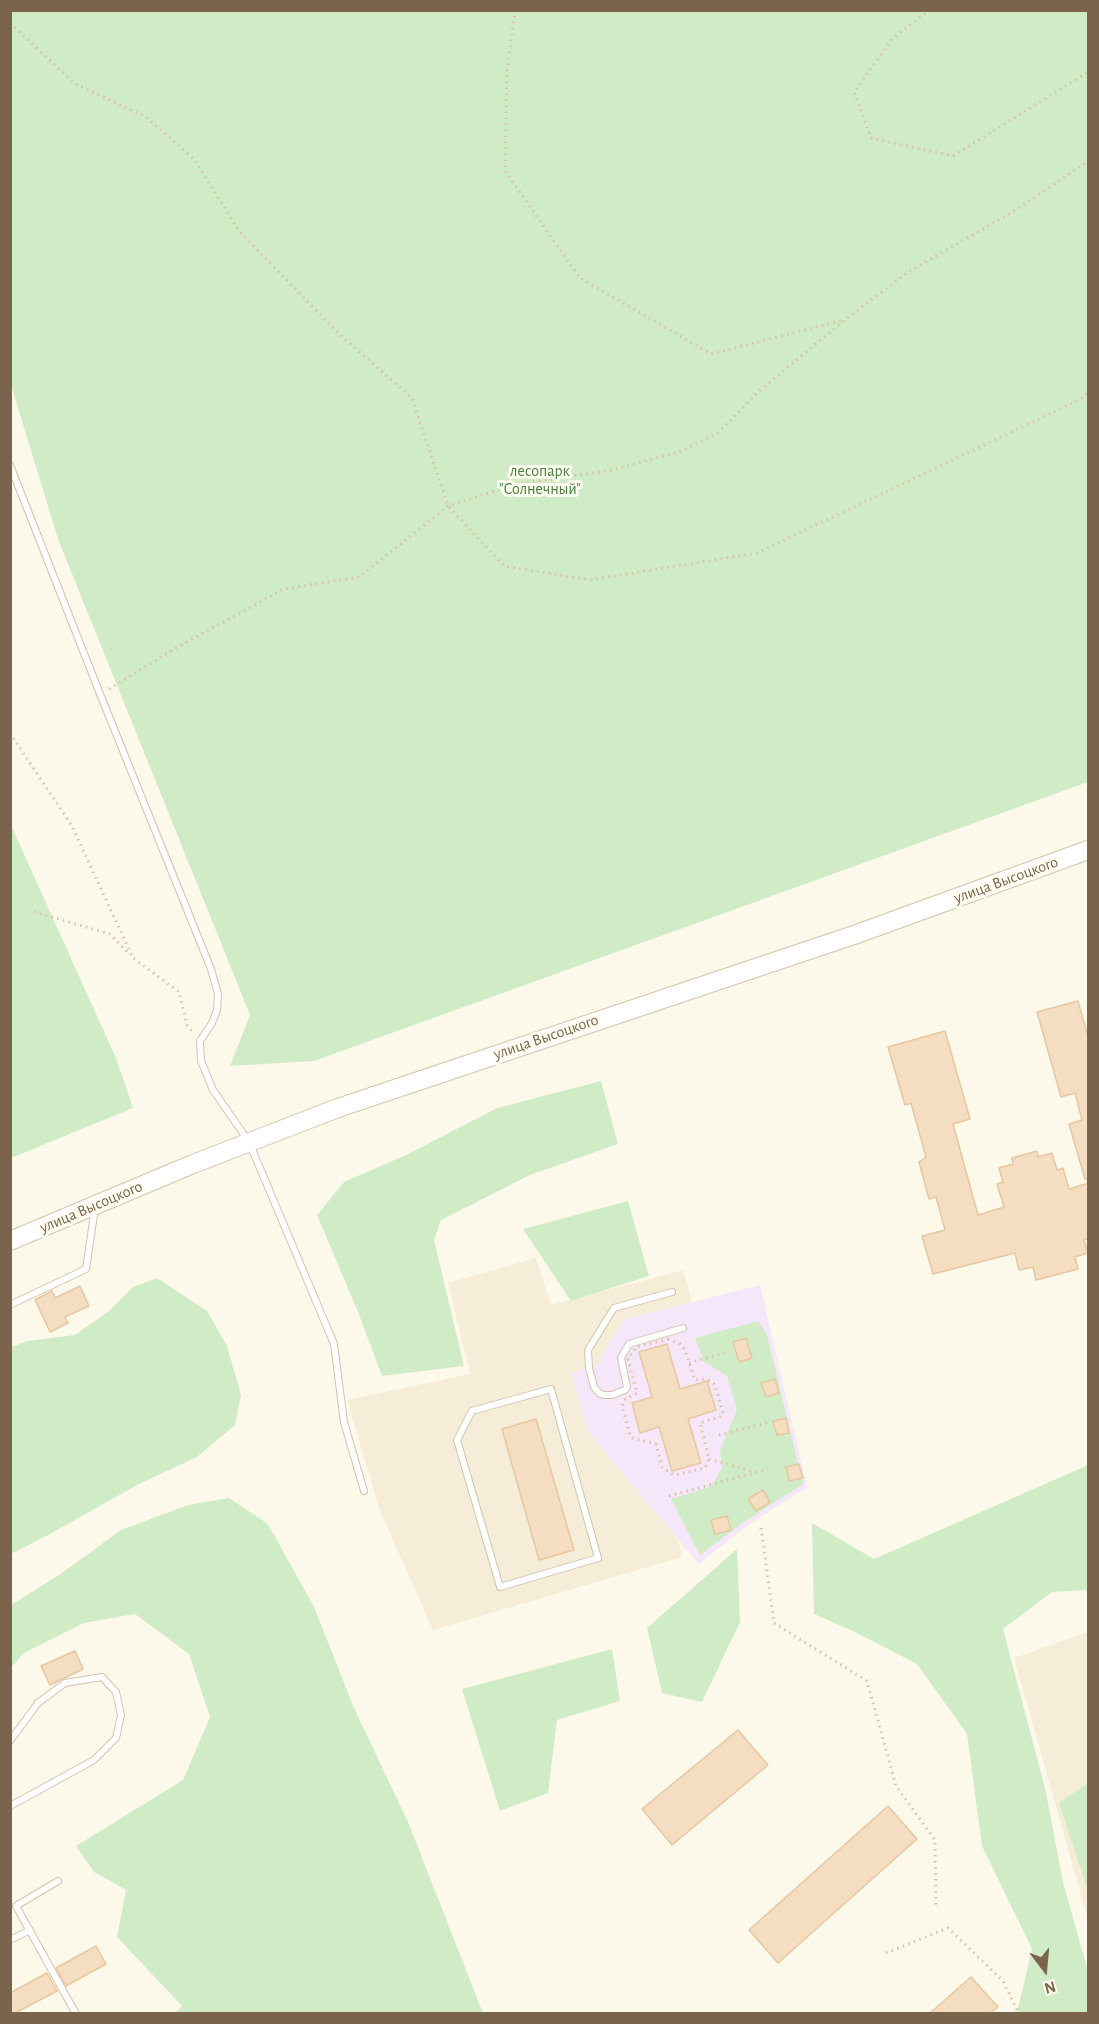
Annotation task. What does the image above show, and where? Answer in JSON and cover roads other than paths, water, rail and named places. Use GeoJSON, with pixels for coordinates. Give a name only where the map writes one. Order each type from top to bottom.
{"type":"FeatureCollection","features":[{"type":"Feature","properties":{"kind":"main road","name":"улица Высоцкого"},"geometry":{"type":"LineString","coordinates":[[10,1241],[249,1142],[394,1089],[854,935],[1089,850]]}},
{"type":"Feature","properties":{"kind":"lane"},"geometry":{"type":"LineString","coordinates":[[10,465],[211,969],[218,994],[217,1010],[212,1023],[200,1041],[201,1061],[213,1090],[249,1142],[334,1344],[344,1422],[364,1491]]}},
{"type":"Feature","properties":{"kind":"lane"},"geometry":{"type":"LineString","coordinates":[[10,1305],[86,1269],[95,1205]]}},
{"type":"Feature","properties":{"kind":"lane"},"geometry":{"type":"LineString","coordinates":[[672,1292],[614,1308],[588,1350],[589,1368],[594,1387],[604,1395],[612,1395],[625,1390],[627,1387],[621,1358],[629,1344],[683,1328]]}},
{"type":"Feature","properties":{"kind":"lane"},"geometry":{"type":"LineString","coordinates":[[551,1389],[598,1558],[500,1587],[464,1465],[457,1440],[472,1411],[551,1389]]}},
{"type":"Feature","properties":{"kind":"lane"},"geometry":{"type":"LineString","coordinates":[[10,1742],[38,1703],[65,1683],[102,1677],[116,1692],[121,1715],[116,1738],[94,1760],[10,1806]]}},
{"type":"Feature","properties":{"kind":"lane"},"geometry":{"type":"LineString","coordinates":[[58,1881],[16,1906],[75,2012],[73,2013]]}},
{"type":"Feature","properties":{"kind":"lane"},"geometry":{"type":"LineString","coordinates":[[10,1940],[30,1930]]}},
{"type":"Feature","properties":{"kind":"park label","name":"лесопарк \"Солнечный\""},"geometry":{"type":"Point","coordinates":[540,480]}}]}
